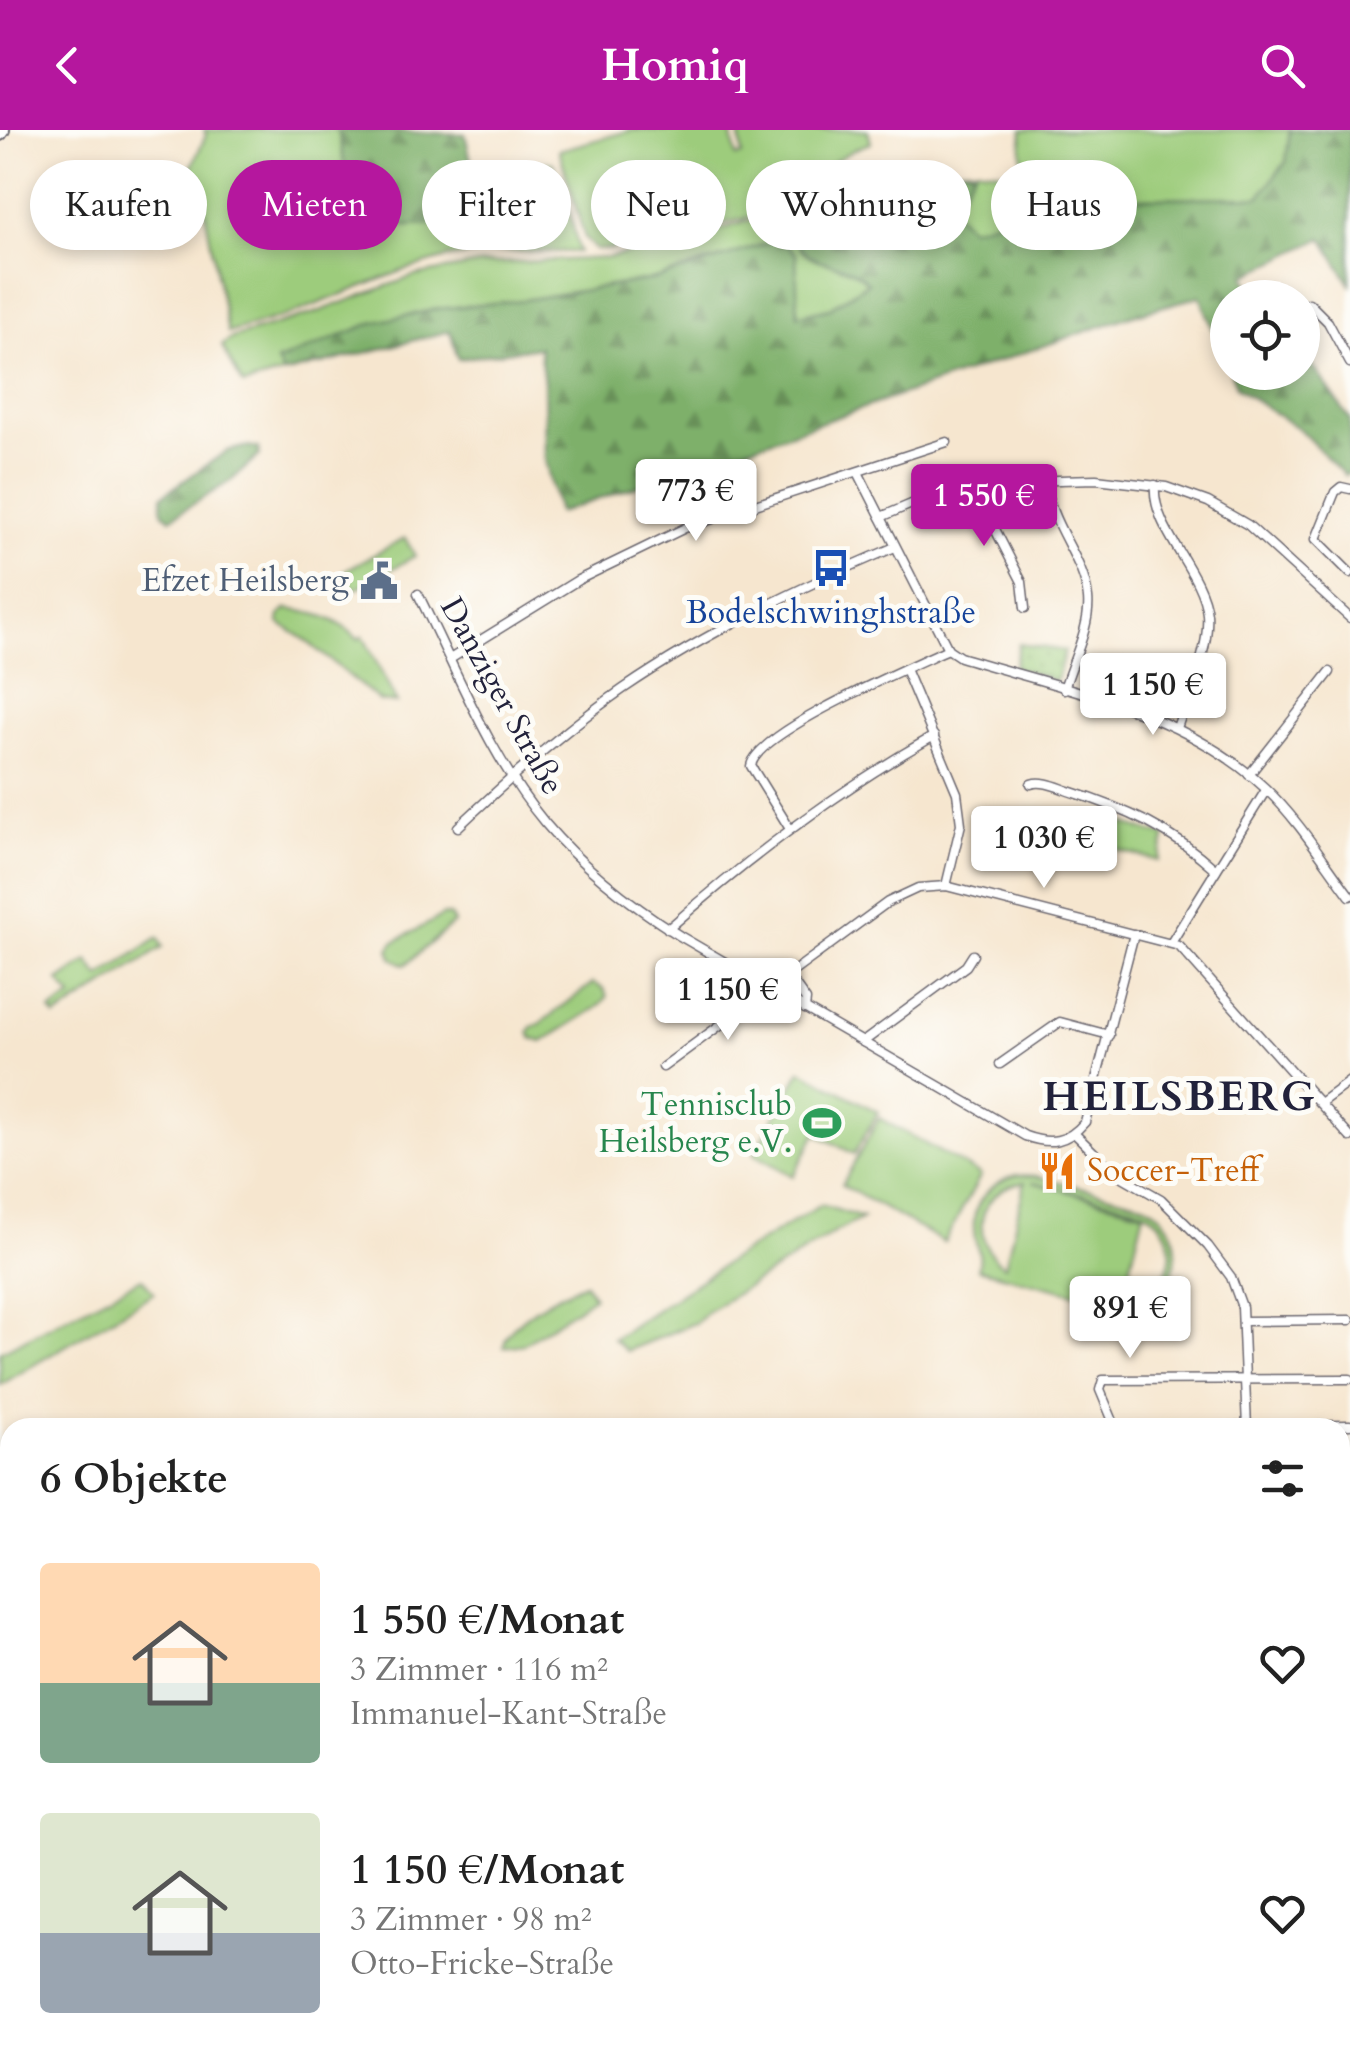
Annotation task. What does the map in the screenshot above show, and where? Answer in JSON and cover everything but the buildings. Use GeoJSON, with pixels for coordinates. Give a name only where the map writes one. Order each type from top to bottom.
{"type":"FeatureCollection","features":[{"type":"Feature","properties":{"kind":"street"},"geometry":{"type":"LineString","coordinates":[[1320,314],[1350,363]]}},
{"type":"Feature","properties":{"kind":"street"},"geometry":{"type":"LineString","coordinates":[[450,659],[566,587],[656,542],[742,507],[946,442]]}},
{"type":"Feature","properties":{"kind":"street"},"geometry":{"type":"LineString","coordinates":[[858,472],[948,650],[1177,728],[1250,774],[1350,896]]}},
{"type":"Feature","properties":{"kind":"street"},"geometry":{"type":"LineString","coordinates":[[882,517],[935,494],[984,482],[1096,479],[1155,485],[1198,498],[1240,520],[1350,618]]}},
{"type":"Feature","properties":{"kind":"street"},"geometry":{"type":"LineString","coordinates":[[1046,480],[1050,508],[1084,580],[1088,600],[1064,689]]}},
{"type":"Feature","properties":{"kind":"street"},"geometry":{"type":"LineString","coordinates":[[984,482],[996,530],[1022,582],[1024,608]]}},
{"type":"Feature","properties":{"kind":"street"},"geometry":{"type":"LineString","coordinates":[[1155,485],[1155,503],[1201,592],[1207,616],[1204,644],[1177,728]]}},
{"type":"Feature","properties":{"kind":"street"},"geometry":{"type":"LineString","coordinates":[[1350,490],[1341,487],[1335,492],[1316,539],[1350,573]]}},
{"type":"Feature","properties":{"kind":"street"},"geometry":{"type":"LineString","coordinates":[[458,828],[512,777],[612,697],[681,652],[788,594],[895,547]]}},
{"type":"Feature","properties":{"kind":"street","name":"Danziger Straße"},"geometry":{"type":"LineString","coordinates":[[418,594],[512,777],[574,854],[627,899],[668,929],[1032,1138],[1054,1142],[1075,1134]]}},
{"type":"Feature","properties":{"kind":"street"},"geometry":{"type":"LineString","coordinates":[[790,829],[754,772],[753,756],[808,718],[948,650]]}},
{"type":"Feature","properties":{"kind":"street"},"geometry":{"type":"LineString","coordinates":[[905,670],[954,781],[960,818],[946,886]]}},
{"type":"Feature","properties":{"kind":"street"},"geometry":{"type":"LineString","coordinates":[[1250,774],[1330,672]]}},
{"type":"Feature","properties":{"kind":"street"},"geometry":{"type":"LineString","coordinates":[[668,929],[790,829],[934,736]]}},
{"type":"Feature","properties":{"kind":"street"},"geometry":{"type":"LineString","coordinates":[[1031,784],[1038,782],[1070,791],[1150,821],[1184,841],[1216,870]]}},
{"type":"Feature","properties":{"kind":"street"},"geometry":{"type":"LineString","coordinates":[[1172,943],[1266,790]]}},
{"type":"Feature","properties":{"kind":"street"},"geometry":{"type":"LineString","coordinates":[[663,1068],[888,902],[922,887],[946,886],[1172,943],[1193,959],[1350,1137]]}},
{"type":"Feature","properties":{"kind":"street"},"geometry":{"type":"LineString","coordinates":[[1134,934],[1090,1111],[1075,1134],[1122,1177],[1152,1192],[1198,1236],[1232,1277],[1241,1298],[1247,1418]]}},
{"type":"Feature","properties":{"kind":"street"},"geometry":{"type":"LineString","coordinates":[[862,1042],[966,966],[973,955]]}},
{"type":"Feature","properties":{"kind":"street"},"geometry":{"type":"LineString","coordinates":[[788,975],[806,1000],[806,1009]]}},
{"type":"Feature","properties":{"kind":"street"},"geometry":{"type":"LineString","coordinates":[[1000,1064],[1060,1022],[1109,1036]]}},
{"type":"Feature","properties":{"kind":"street"},"geometry":{"type":"LineString","coordinates":[[1320,1103],[1350,1081]]}},
{"type":"Feature","properties":{"kind":"street"},"geometry":{"type":"LineString","coordinates":[[1243,1320],[1350,1320]]}},
{"type":"Feature","properties":{"kind":"street"},"geometry":{"type":"LineString","coordinates":[[1111,1418],[1100,1390],[1103,1380],[1350,1379]]}},
{"type":"Feature","properties":{"kind":"green space"},"geometry":{"type":"Polygon","coordinates":[[[204,130],[338,130],[344,160],[227,160],[227,250],[402,250],[402,225],[422,226],[422,250],[571,250],[571,218],[579,252],[494,251],[447,258],[228,333],[207,222],[207,160],[195,160],[206,135],[204,130]]]}},
{"type":"Feature","properties":{"kind":"green space"},"geometry":{"type":"Polygon","coordinates":[[[338,130],[465,134],[471,160],[422,160],[422,226],[405,226],[402,160],[344,160],[338,130]]]}},
{"type":"Feature","properties":{"kind":"green space"},"geometry":{"type":"Polygon","coordinates":[[[632,130],[731,130],[736,157],[742,155],[739,130],[868,130],[871,143],[838,160],[746,160],[746,218],[726,223],[726,160],[591,160],[591,245],[585,238],[571,191],[571,160],[562,160],[559,150],[632,130]]]}},
{"type":"Feature","properties":{"kind":"green space"},"geometry":{"type":"Polygon","coordinates":[[[1022,130],[1290,130],[1286,162],[1259,197],[1137,198],[1137,160],[1022,160],[1022,130]]]}},
{"type":"Feature","properties":{"kind":"green space"},"geometry":{"type":"Polygon","coordinates":[[[1290,130],[1350,130],[1350,284],[1323,238],[1245,276],[1247,280],[1210,280],[1210,321],[1200,296],[1136,314],[558,513],[545,460],[544,382],[539,347],[458,359],[450,331],[283,374],[277,362],[372,323],[437,309],[655,279],[746,250],[792,250],[796,254],[798,315],[830,308],[868,283],[851,271],[802,250],[971,250],[971,228],[991,222],[991,250],[1137,250],[1137,198],[1259,197],[1286,162],[1290,130]]]}},
{"type":"Feature","properties":{"kind":"green space"},"geometry":{"type":"Polygon","coordinates":[[[976,168],[991,170],[991,223],[971,228],[971,177],[976,168]]]}},
{"type":"Feature","properties":{"kind":"green space"},"geometry":{"type":"Polygon","coordinates":[[[746,222],[746,250],[655,279],[437,309],[277,361],[283,374],[243,385],[222,346],[232,338],[315,313],[414,276],[478,264],[607,258],[643,250],[726,250],[726,228],[746,222]]]}},
{"type":"Feature","properties":{"kind":"green space"},"geometry":{"type":"Polygon","coordinates":[[[792,250],[803,250],[868,282],[830,308],[797,316],[796,254],[792,250]]]}},
{"type":"Feature","properties":{"kind":"green space"},"geometry":{"type":"Polygon","coordinates":[[[1320,376],[1350,420],[1350,473],[1345,476],[1300,430],[1240,390],[1320,390],[1320,376]]]}},
{"type":"Feature","properties":{"kind":"green space"},"geometry":{"type":"Polygon","coordinates":[[[258,448],[260,455],[232,480],[171,518],[162,512],[162,496],[227,451],[258,448]]]}},
{"type":"Feature","properties":{"kind":"green space"},"geometry":{"type":"Polygon","coordinates":[[[405,538],[415,556],[354,590],[344,571],[405,538]]]}},
{"type":"Feature","properties":{"kind":"green space"},"geometry":{"type":"Polygon","coordinates":[[[287,609],[326,617],[358,639],[363,636],[397,703],[380,701],[279,623],[280,615],[287,609]]]}},
{"type":"Feature","properties":{"kind":"green space"},"geometry":{"type":"Polygon","coordinates":[[[1019,644],[1065,651],[1056,681],[1014,667],[1019,644]]]}},
{"type":"Feature","properties":{"kind":"green space"},"geometry":{"type":"Polygon","coordinates":[[[1111,820],[1166,836],[1159,861],[1104,846],[1111,820]]]}},
{"type":"Feature","properties":{"kind":"green space"},"geometry":{"type":"Polygon","coordinates":[[[444,915],[454,923],[405,965],[392,958],[389,949],[394,942],[444,915]]]}},
{"type":"Feature","properties":{"kind":"green space"},"geometry":{"type":"Polygon","coordinates":[[[158,938],[163,947],[56,1017],[51,1011],[72,997],[59,981],[88,961],[100,977],[158,938]]]}},
{"type":"Feature","properties":{"kind":"green space"},"geometry":{"type":"Polygon","coordinates":[[[593,983],[604,989],[607,997],[598,1007],[542,1042],[532,1038],[532,1027],[593,983]]]}},
{"type":"Feature","properties":{"kind":"green space","name":"Tennisclub Heilsberg e.V."},"geometry":{"type":"Polygon","coordinates":[[[801,1070],[878,1112],[854,1154],[816,1134],[793,1176],[754,1154],[801,1070]]]}},
{"type":"Feature","properties":{"kind":"green space"},"geometry":{"type":"Polygon","coordinates":[[[879,1118],[981,1175],[944,1242],[842,1185],[879,1118]]]}},
{"type":"Feature","properties":{"kind":"green space"},"geometry":{"type":"Polygon","coordinates":[[[1036,1176],[1139,1202],[1156,1211],[1168,1224],[1176,1255],[1164,1286],[1131,1307],[978,1269],[976,1210],[991,1188],[1008,1178],[1036,1176]],[[1025,1182],[997,1193],[983,1216],[985,1242],[1004,1266],[1005,1266],[1025,1182]],[[1032,1182],[1144,1212],[1123,1296],[1142,1293],[1166,1272],[1170,1243],[1164,1228],[1152,1216],[1135,1207],[1032,1182]]]}},
{"type":"Feature","properties":{"kind":"green space"},"geometry":{"type":"Polygon","coordinates":[[[821,1205],[863,1218],[707,1312],[697,1322],[626,1351],[613,1339],[732,1259],[821,1205]]]}},
{"type":"Feature","properties":{"kind":"green space"},"geometry":{"type":"Polygon","coordinates":[[[142,1278],[154,1293],[0,1385],[0,1352],[142,1278]]]}},
{"type":"Feature","properties":{"kind":"green space"},"geometry":{"type":"Polygon","coordinates":[[[585,1283],[594,1297],[523,1344],[504,1347],[507,1337],[524,1318],[585,1283]]]}},
{"type":"Feature","properties":{"kind":"place","name":"Bodelschwinghstraße"},"geometry":{"type":"Point","coordinates":[831,568]}},
{"type":"Feature","properties":{"kind":"place","name":"Efzet Heilsberg"},"geometry":{"type":"Point","coordinates":[379,581]}},
{"type":"Feature","properties":{"kind":"place","name":"Tennisclub Heilsberg e.V."},"geometry":{"type":"Point","coordinates":[822,1123]}},
{"type":"Feature","properties":{"kind":"place","name":"Soccer-Treff"},"geometry":{"type":"Point","coordinates":[1057,1171]}},
{"type":"Feature","properties":{"kind":"district","name":"HEILSBERG"},"geometry":{"type":"Point","coordinates":[1180,1096]}}]}
